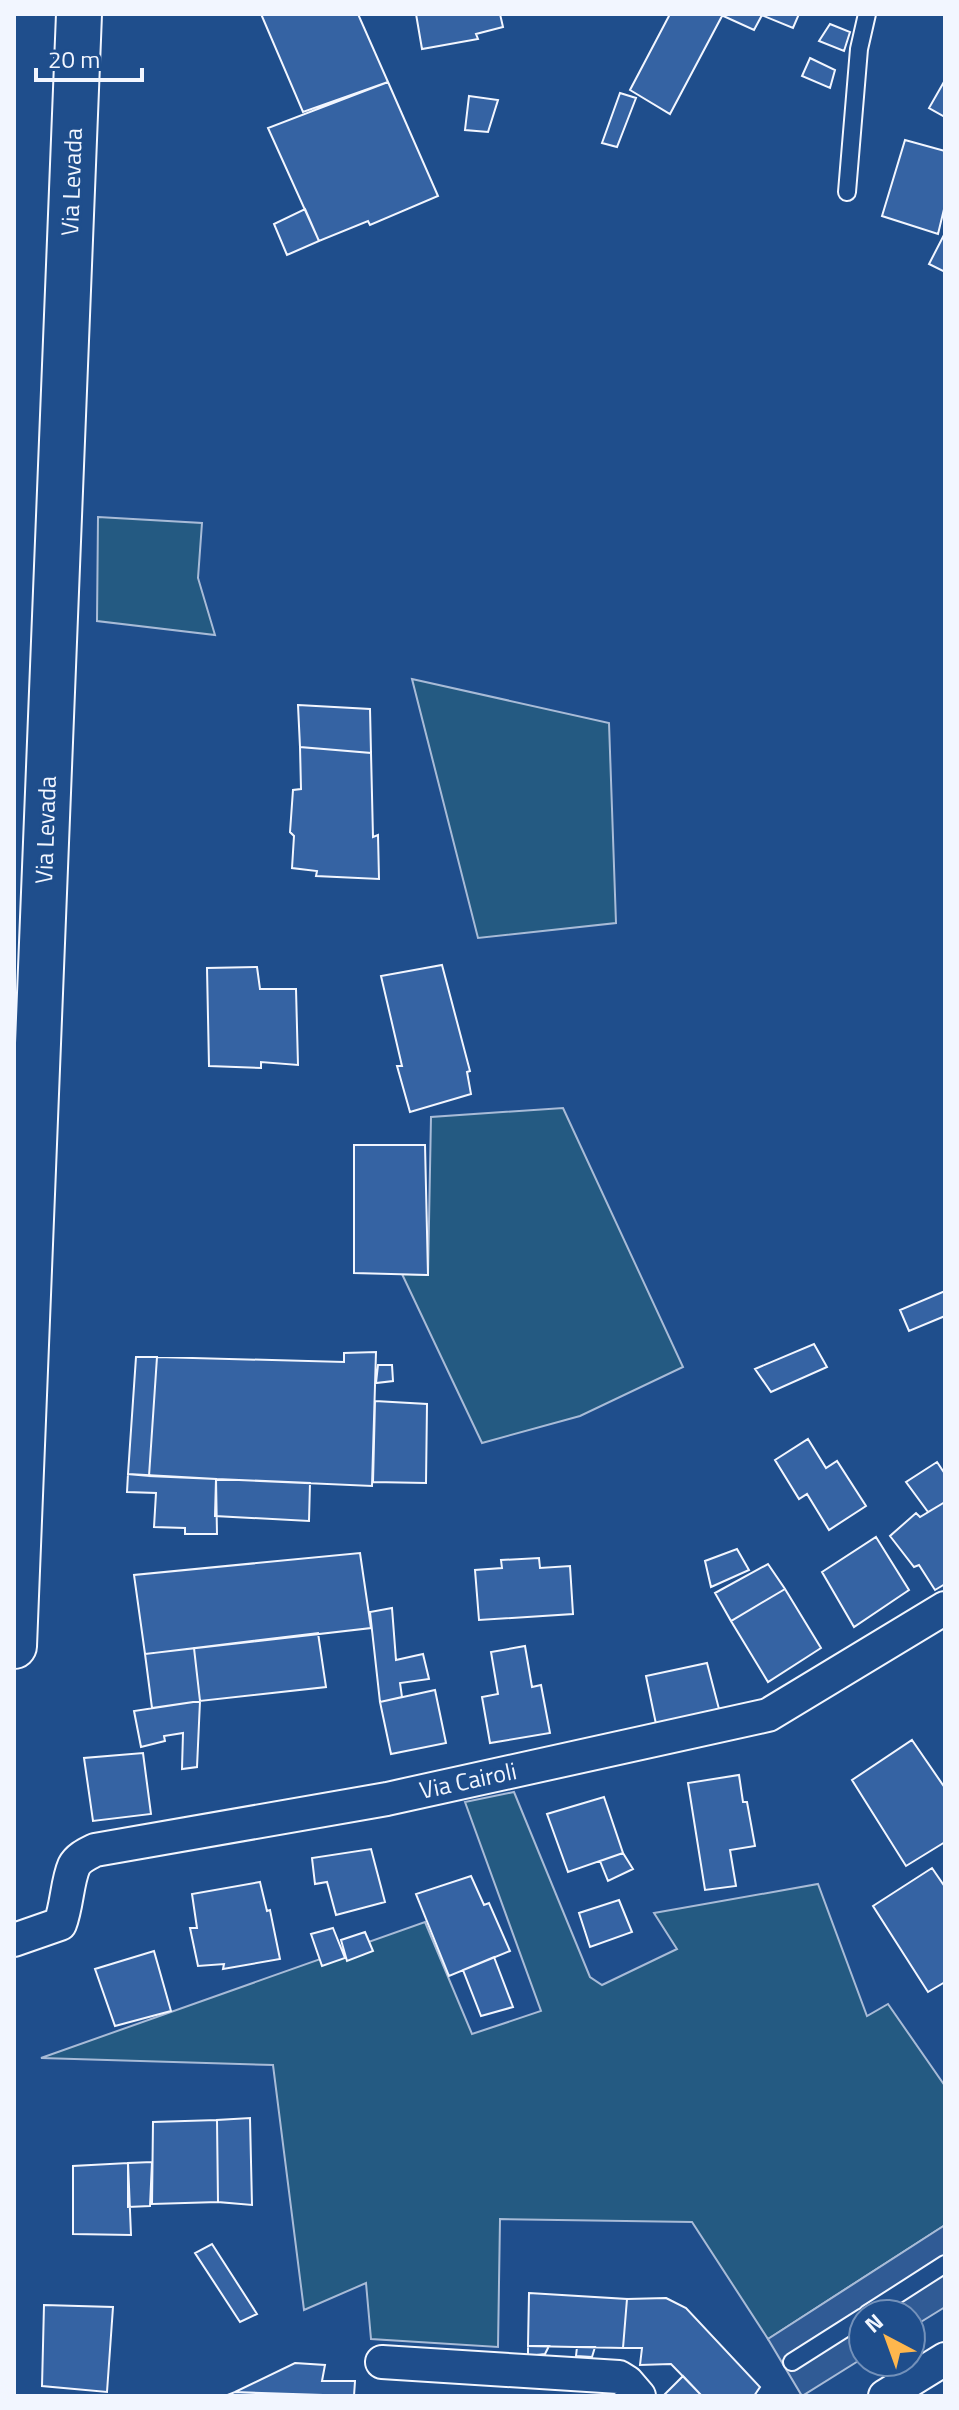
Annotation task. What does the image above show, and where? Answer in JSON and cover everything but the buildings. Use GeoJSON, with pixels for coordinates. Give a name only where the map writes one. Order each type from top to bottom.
{"type":"FeatureCollection","features":[{"type":"Feature","properties":{"kind":"main road","name":"Via Levada"},"geometry":{"type":"LineString","coordinates":[[14,1646],[79,14]]}},
{"type":"Feature","properties":{"kind":"street","name":"Via Cairoli"},"geometry":{"type":"LineString","coordinates":[[14,1940],[60,1924],[74,1866],[95,1850],[387,1799],[768,1715],[945,1608]]}},
{"type":"Feature","properties":{"kind":"street"},"geometry":{"type":"LineString","coordinates":[[898,2379],[945,2359]]}},
{"type":"Feature","properties":{"kind":"street"},"geometry":{"type":"LineString","coordinates":[[382,2362],[619,2377],[639,2396]]}},
{"type":"Feature","properties":{"kind":"lane"},"geometry":{"type":"LineString","coordinates":[[847,192],[859,49],[867,14]]}},
{"type":"Feature","properties":{"kind":"lane"},"geometry":{"type":"LineString","coordinates":[[892,2298],[945,2264]]}},
{"type":"Feature","properties":{"kind":"lane"},"geometry":{"type":"LineString","coordinates":[[792,2362],[847,2327]]}},
{"type":"Feature","properties":{"kind":"shaded area"},"geometry":{"type":"Polygon","coordinates":[[[98,517],[202,523],[198,578],[215,635],[97,621],[98,517]]]}},
{"type":"Feature","properties":{"kind":"shaded area"},"geometry":{"type":"Polygon","coordinates":[[[412,679],[609,723],[616,923],[478,938],[412,679]]]}},
{"type":"Feature","properties":{"kind":"shaded area"},"geometry":{"type":"Polygon","coordinates":[[[563,1108],[683,1367],[580,1416],[482,1443],[402,1274],[428,1275],[431,1117],[563,1108]]]}},
{"type":"Feature","properties":{"kind":"shaded area"},"geometry":{"type":"Polygon","coordinates":[[[514,1792],[590,1977],[602,1985],[677,1949],[654,1913],[818,1884],[867,2016],[888,2004],[945,2086],[945,2225],[768,2339],[692,2222],[500,2219],[498,2347],[371,2339],[366,2283],[304,2310],[273,2065],[41,2058],[425,1922],[472,2034],[541,2011],[465,1802],[514,1792]]]}},
{"type":"Feature","properties":{"kind":"shaded area"},"geometry":{"type":"Polygon","coordinates":[[[945,2225],[945,2307],[927,2318],[927,2298],[847,2298],[847,2368],[802,2396],[768,2339],[945,2225]]]}}]}
